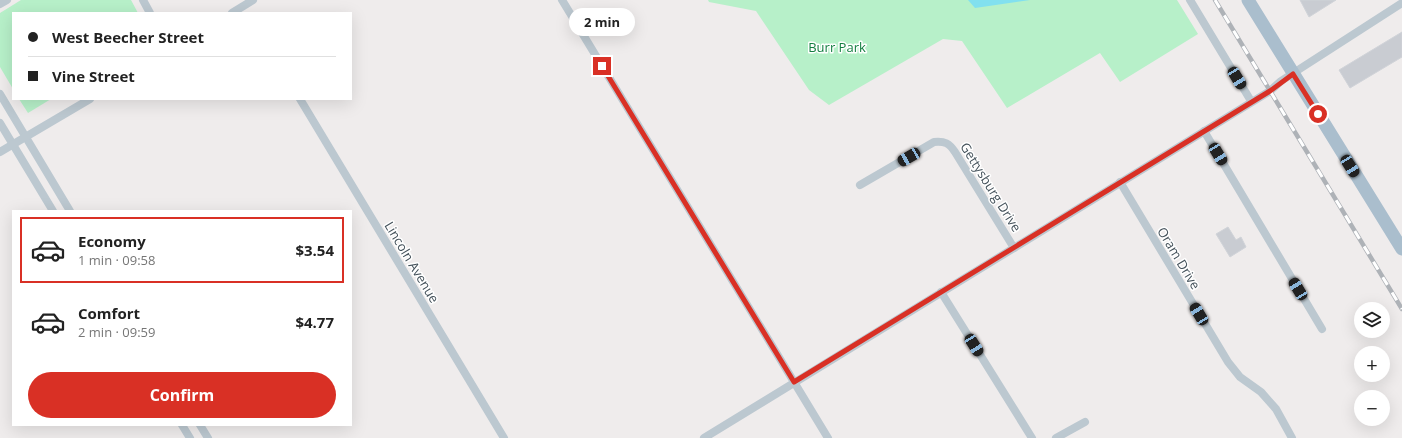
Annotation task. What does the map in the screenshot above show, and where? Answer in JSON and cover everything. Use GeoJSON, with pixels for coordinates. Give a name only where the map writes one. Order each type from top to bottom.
{"type":"FeatureCollection","features":[{"type":"Feature","properties":{"kind":"main road"},"geometry":{"type":"LineString","coordinates":[[1248,0],[1402,249]]}},
{"type":"Feature","properties":{"kind":"street"},"geometry":{"type":"LineString","coordinates":[[0,4],[7,0]]}},
{"type":"Feature","properties":{"kind":"street"},"geometry":{"type":"LineString","coordinates":[[143,0],[149,12]]}},
{"type":"Feature","properties":{"kind":"street"},"geometry":{"type":"LineString","coordinates":[[236,12],[246,9],[253,0]]}},
{"type":"Feature","properties":{"kind":"street"},"geometry":{"type":"LineString","coordinates":[[562,0],[828,438]]}},
{"type":"Feature","properties":{"kind":"street"},"geometry":{"type":"LineString","coordinates":[[1190,0],[1251,101]]}},
{"type":"Feature","properties":{"kind":"street"},"geometry":{"type":"LineString","coordinates":[[704,438],[1204,131],[1402,3]]}},
{"type":"Feature","properties":{"kind":"street"},"geometry":{"type":"LineString","coordinates":[[0,94],[69,210]]}},
{"type":"Feature","properties":{"kind":"street"},"geometry":{"type":"LineString","coordinates":[[0,152],[88,100]]}},
{"type":"Feature","properties":{"kind":"street","name":"Lincoln Avenue"},"geometry":{"type":"LineString","coordinates":[[301,100],[504,438]]}},
{"type":"Feature","properties":{"kind":"street"},"geometry":{"type":"LineString","coordinates":[[0,123],[52,210]]}},
{"type":"Feature","properties":{"kind":"street"},"geometry":{"type":"LineString","coordinates":[[1204,131],[1322,329]]}},
{"type":"Feature","properties":{"kind":"street","name":"Gettysburg Drive"},"geometry":{"type":"LineString","coordinates":[[860,185],[934,142],[943,141],[950,144],[956,152],[1014,248]]}},
{"type":"Feature","properties":{"kind":"street","name":"Oram Drive"},"geometry":{"type":"LineString","coordinates":[[1120,182],[1228,362],[1240,377],[1261,392],[1276,409],[1292,438]]}},
{"type":"Feature","properties":{"kind":"street"},"geometry":{"type":"LineString","coordinates":[[941,292],[1032,438]]}},
{"type":"Feature","properties":{"kind":"street"},"geometry":{"type":"LineString","coordinates":[[1056,438],[1086,422]]}},
{"type":"Feature","properties":{"kind":"street"},"geometry":{"type":"LineString","coordinates":[[183,426],[190,438]]}},
{"type":"Feature","properties":{"kind":"street"},"geometry":{"type":"LineString","coordinates":[[201,426],[208,438]]}},
{"type":"Feature","properties":{"kind":"green space"},"geometry":{"type":"Polygon","coordinates":[[[21,0],[131,0],[137,12],[12,12],[12,87],[0,67],[0,13],[21,0]]]}},
{"type":"Feature","properties":{"kind":"green space","name":"Burr Park"},"geometry":{"type":"Polygon","coordinates":[[[708,0],[1177,0],[1198,34],[1120,82],[1100,53],[1007,108],[962,41],[943,39],[829,105],[809,90],[756,11],[709,2],[708,0]]]}},
{"type":"Feature","properties":{"kind":"green space"},"geometry":{"type":"Polygon","coordinates":[[[20,100],[49,100],[28,113],[20,100]]]}},
{"type":"Feature","properties":{"kind":"water"},"geometry":{"type":"Polygon","coordinates":[[[968,0],[1030,0],[975,8],[968,0]]]}},
{"type":"Feature","properties":{"kind":"building"},"geometry":{"type":"Polygon","coordinates":[[[1300,0],[1336,0],[1309,17],[1300,0]]]}},
{"type":"Feature","properties":{"kind":"building"},"geometry":{"type":"Polygon","coordinates":[[[1402,32],[1402,57],[1350,88],[1339,70],[1402,32]]]}},
{"type":"Feature","properties":{"kind":"building"},"geometry":{"type":"Polygon","coordinates":[[[1228,227],[1236,240],[1241,237],[1246,247],[1230,257],[1216,234],[1228,227]]]}},
{"type":"Feature","properties":{"kind":"railway"},"geometry":{"type":"LineString","coordinates":[[1215,0],[1402,309]]}},
{"type":"Feature","properties":{"kind":"route"},"geometry":{"type":"LineString","coordinates":[[602,66],[794,382],[1251,101],[1270,91],[1281,81],[1293,74],[1318,114]]}}]}
